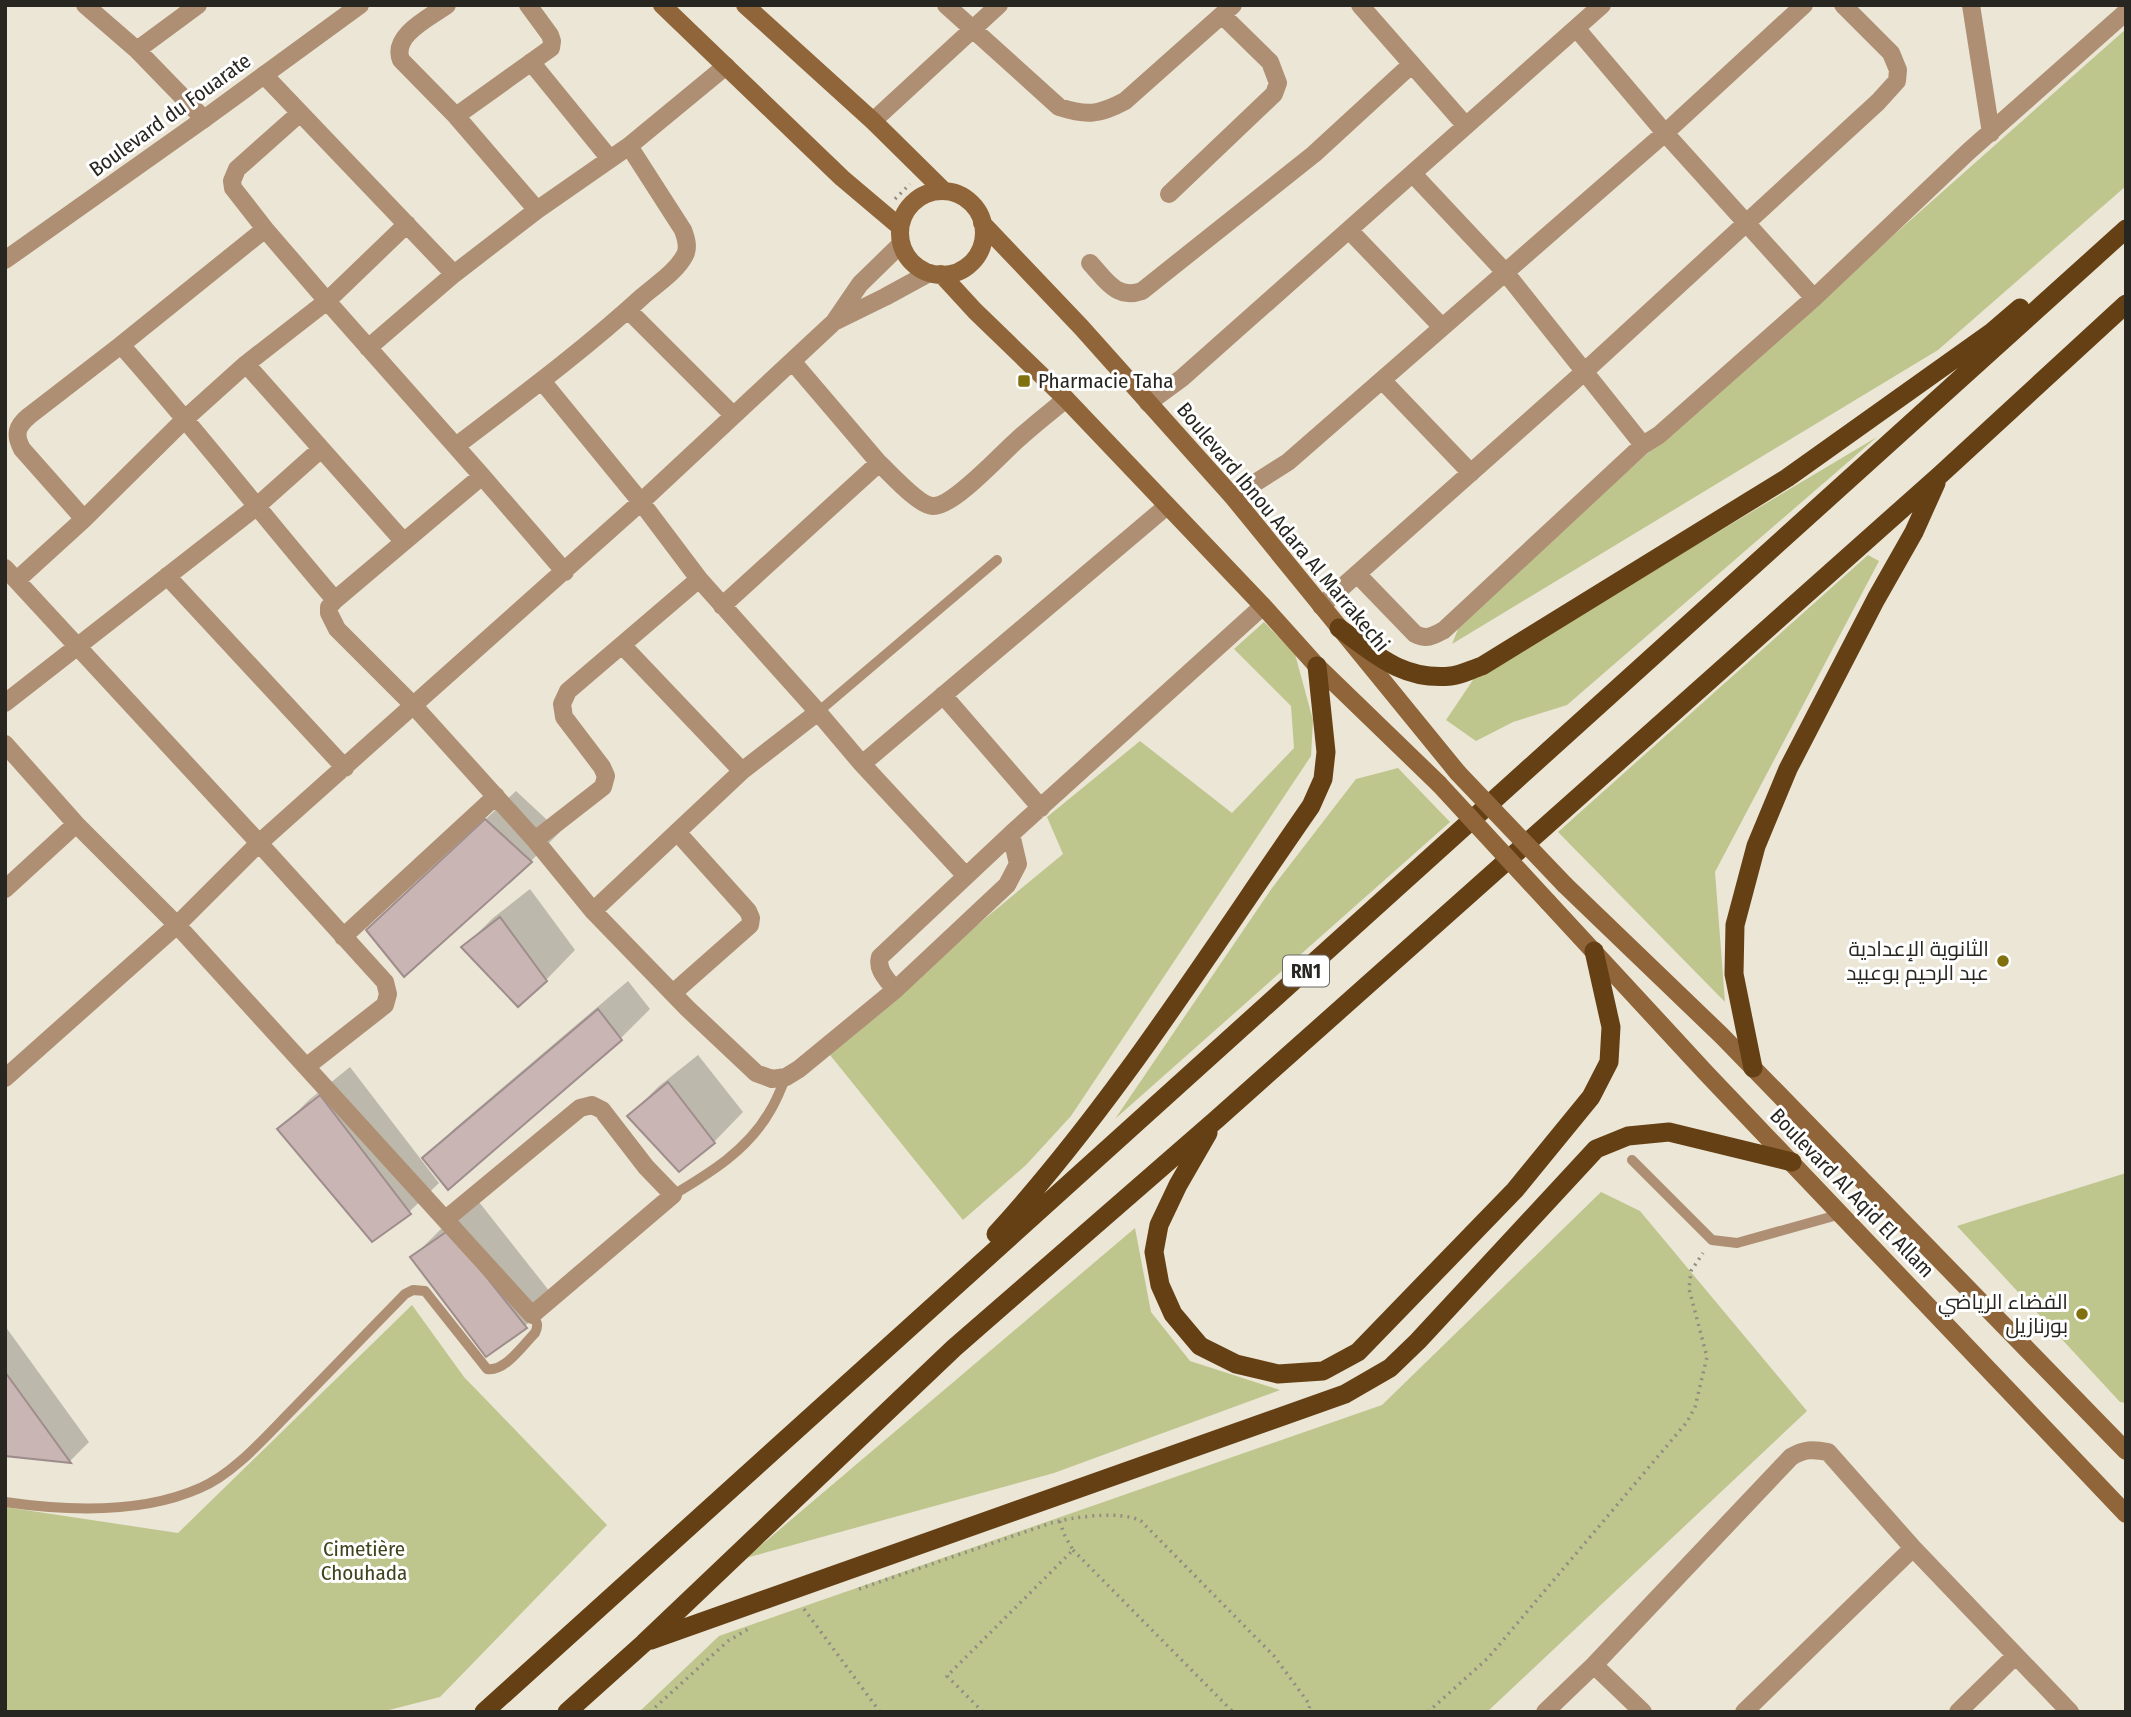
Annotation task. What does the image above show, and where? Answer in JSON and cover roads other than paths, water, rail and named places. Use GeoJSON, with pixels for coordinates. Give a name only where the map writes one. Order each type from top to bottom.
{"type":"FeatureCollection","features":[{"type":"Feature","properties":{"kind":"highway","name":"RN1"},"geometry":{"type":"LineString","coordinates":[[484,1712],[2126,229]]}},
{"type":"Feature","properties":{"kind":"highway"},"geometry":{"type":"LineString","coordinates":[[1339,628],[1387,664],[1420,676],[1453,676],[1482,666],[1787,478],[1992,331],[2026,303],[2091,260]]}},
{"type":"Feature","properties":{"kind":"highway","name":"RN1"},"geometry":{"type":"LineString","coordinates":[[567,1712],[644,1643],[954,1348],[1217,1119],[1940,475],[2126,304]]}},
{"type":"Feature","properties":{"kind":"highway"},"geometry":{"type":"LineString","coordinates":[[1753,1068],[1734,974],[1734,962],[1735,925],[1756,846],[1788,769],[1876,598],[1914,532],[1940,475]]}},
{"type":"Feature","properties":{"kind":"highway"},"geometry":{"type":"LineString","coordinates":[[930,1307],[1036,1190],[1137,1061],[1311,806],[1322,779],[1326,752],[1317,666]]}},
{"type":"Feature","properties":{"kind":"highway"},"geometry":{"type":"LineString","coordinates":[[1217,1119],[1178,1185],[1159,1225],[1154,1252],[1160,1285],[1173,1314],[1200,1346],[1236,1364],[1278,1374],[1323,1371],[1358,1352],[1515,1190],[1591,1097],[1609,1062],[1611,1027],[1594,951]]}},
{"type":"Feature","properties":{"kind":"highway"},"geometry":{"type":"LineString","coordinates":[[644,1643],[1345,1394],[1390,1368],[1597,1149],[1628,1136],[1669,1132],[1792,1162]]}},
{"type":"Feature","properties":{"kind":"main road"},"geometry":{"type":"LineString","coordinates":[[662,5],[882,213],[901,236],[912,261],[935,274],[1066,399],[1317,666]]}},
{"type":"Feature","properties":{"kind":"main road"},"geometry":{"type":"LineString","coordinates":[[745,5],[873,121],[944,191]]}},
{"type":"Feature","properties":{"kind":"main road"},"geometry":{"type":"LineString","coordinates":[[901,236],[905,212],[915,200],[928,193],[944,191],[969,200],[982,223],[983,238],[978,252],[969,264],[956,272],[935,274]]}},
{"type":"Feature","properties":{"kind":"main road","name":"Boulevard Ibnou Adara Al Marrakechi"},"geometry":{"type":"LineString","coordinates":[[982,223],[1081,327],[1234,497],[1458,773],[1564,886]]}},
{"type":"Feature","properties":{"kind":"main road","name":"Boulevard Al Aqid El Allam"},"geometry":{"type":"LineString","coordinates":[[1317,666],[1439,784],[1706,1073],[2126,1514]]}},
{"type":"Feature","properties":{"kind":"main road","name":"Boulevard Al Aqid El Allam"},"geometry":{"type":"LineString","coordinates":[[1564,886],[1722,1036],[2126,1451]]}},
{"type":"Feature","properties":{"kind":"street"},"geometry":{"type":"LineString","coordinates":[[85,5],[137,50],[204,119]]}},
{"type":"Feature","properties":{"kind":"street"},"geometry":{"type":"LineString","coordinates":[[137,50],[198,5]]}},
{"type":"Feature","properties":{"kind":"street","name":"Boulevard du Fouarate"},"geometry":{"type":"LineString","coordinates":[[5,260],[360,5]]}},
{"type":"Feature","properties":{"kind":"street"},"geometry":{"type":"LineString","coordinates":[[447,5],[411,30],[401,43],[398,53],[401,60],[456,116],[537,211]]}},
{"type":"Feature","properties":{"kind":"street"},"geometry":{"type":"LineString","coordinates":[[456,116],[551,48],[550,35],[528,5]]}},
{"type":"Feature","properties":{"kind":"street"},"geometry":{"type":"LineString","coordinates":[[946,5],[1059,107],[1078,113],[1108,110],[1125,101],[1228,10],[1270,62],[1278,83],[1273,94],[1169,194]]}},
{"type":"Feature","properties":{"kind":"street"},"geometry":{"type":"LineString","coordinates":[[873,121],[999,5]]}},
{"type":"Feature","properties":{"kind":"street"},"geometry":{"type":"LineString","coordinates":[[1360,5],[1466,126]]}},
{"type":"Feature","properties":{"kind":"street"},"geometry":{"type":"LineString","coordinates":[[1147,403],[1182,378],[1602,5]]}},
{"type":"Feature","properties":{"kind":"street"},"geometry":{"type":"LineString","coordinates":[[1234,497],[1288,462],[1665,133],[1804,5]]}},
{"type":"Feature","properties":{"kind":"street"},"geometry":{"type":"LineString","coordinates":[[1321,606],[1584,372],[1878,102],[1897,81],[1898,70],[1891,53],[1843,5]]}},
{"type":"Feature","properties":{"kind":"street"},"geometry":{"type":"LineString","coordinates":[[1971,5],[1992,133]]}},
{"type":"Feature","properties":{"kind":"street"},"geometry":{"type":"LineString","coordinates":[[1357,574],[1415,634],[1422,638],[1431,638],[1444,631],[1643,445],[1659,435],[1814,298],[1960,160],[2126,12]]}},
{"type":"Feature","properties":{"kind":"street"},"geometry":{"type":"LineString","coordinates":[[1576,29],[1665,133],[1814,298]]}},
{"type":"Feature","properties":{"kind":"street"},"geometry":{"type":"LineString","coordinates":[[531,62],[610,159]]}},
{"type":"Feature","properties":{"kind":"street"},"geometry":{"type":"LineString","coordinates":[[1090,263],[1114,289],[1125,294],[1142,290],[1314,154],[1412,64]]}},
{"type":"Feature","properties":{"kind":"street"},"geometry":{"type":"LineString","coordinates":[[368,348],[454,274],[629,146],[726,66]]}},
{"type":"Feature","properties":{"kind":"street"},"geometry":{"type":"LineString","coordinates":[[264,75],[454,274]]}},
{"type":"Feature","properties":{"kind":"street"},"geometry":{"type":"LineString","coordinates":[[300,113],[234,173],[233,188],[327,301],[565,572]]}},
{"type":"Feature","properties":{"kind":"street"},"geometry":{"type":"LineString","coordinates":[[456,446],[542,381],[628,310],[678,265],[686,253],[687,242],[674,214],[629,146]]}},
{"type":"Feature","properties":{"kind":"street"},"geometry":{"type":"LineString","coordinates":[[1413,173],[1505,272],[1643,445]]}},
{"type":"Feature","properties":{"kind":"street"},"geometry":{"type":"LineString","coordinates":[[306,1067],[385,1005],[388,994],[385,982],[11,574],[84,519],[186,418],[246,364],[327,301],[407,224]]}},
{"type":"Feature","properties":{"kind":"street"},"geometry":{"type":"LineString","coordinates":[[84,519],[22,449],[17,440],[19,424],[265,229]]}},
{"type":"Feature","properties":{"kind":"street"},"geometry":{"type":"LineString","coordinates":[[1349,230],[1442,327]]}},
{"type":"Feature","properties":{"kind":"street"},"geometry":{"type":"LineString","coordinates":[[5,1078],[177,925],[260,843],[565,572],[834,322],[860,284],[901,236]]}},
{"type":"Feature","properties":{"kind":"street"},"geometry":{"type":"LineString","coordinates":[[834,322],[935,274]]}},
{"type":"Feature","properties":{"kind":"street"},"geometry":{"type":"LineString","coordinates":[[628,310],[733,415]]}},
{"type":"Feature","properties":{"kind":"street"},"geometry":{"type":"LineString","coordinates":[[121,345],[186,418],[256,507],[335,600]]}},
{"type":"Feature","properties":{"kind":"street"},"geometry":{"type":"LineString","coordinates":[[792,361],[879,463],[923,503],[934,506],[948,501],[968,486],[1066,399]]}},
{"type":"Feature","properties":{"kind":"street"},"geometry":{"type":"LineString","coordinates":[[246,364],[404,542]]}},
{"type":"Feature","properties":{"kind":"street"},"geometry":{"type":"LineString","coordinates":[[1381,380],[1471,473]]}},
{"type":"Feature","properties":{"kind":"street"},"geometry":{"type":"LineString","coordinates":[[542,381],[722,606],[966,876]]}},
{"type":"Feature","properties":{"kind":"street"},"geometry":{"type":"LineString","coordinates":[[5,703],[256,507],[321,449]]}},
{"type":"Feature","properties":{"kind":"street"},"geometry":{"type":"LineString","coordinates":[[722,606],[879,463]]}},
{"type":"Feature","properties":{"kind":"street"},"geometry":{"type":"LineString","coordinates":[[482,476],[335,600],[329,607],[329,613],[337,629],[413,705],[496,796],[593,911],[756,1073],[772,1079],[799,1069],[895,990],[1007,885],[1018,864],[1011,834]]}},
{"type":"Feature","properties":{"kind":"street"},"geometry":{"type":"LineString","coordinates":[[862,764],[1167,506]]}},
{"type":"Feature","properties":{"kind":"street"},"geometry":{"type":"LineString","coordinates":[[167,576],[345,768]]}},
{"type":"Feature","properties":{"kind":"street"},"geometry":{"type":"LineString","coordinates":[[535,840],[603,787],[606,776],[602,766],[564,717],[562,704],[568,691],[699,579]]}},
{"type":"Feature","properties":{"kind":"street"},"geometry":{"type":"LineString","coordinates":[[895,990],[880,969],[880,957],[1011,834],[1263,607]]}},
{"type":"Feature","properties":{"kind":"street"},"geometry":{"type":"LineString","coordinates":[[622,645],[741,771]]}},
{"type":"Feature","properties":{"kind":"street"},"geometry":{"type":"LineString","coordinates":[[943,695],[1041,807]]}},
{"type":"Feature","properties":{"kind":"street"},"geometry":{"type":"LineString","coordinates":[[593,911],[741,771],[818,712]]}},
{"type":"Feature","properties":{"kind":"street"},"geometry":{"type":"LineString","coordinates":[[5,744],[76,824],[177,925],[306,1067],[533,1314],[673,1195],[646,1167],[603,1110],[592,1105],[580,1108],[446,1219]]}},
{"type":"Feature","properties":{"kind":"street"},"geometry":{"type":"LineString","coordinates":[[343,937],[496,796]]}},
{"type":"Feature","properties":{"kind":"street"},"geometry":{"type":"LineString","coordinates":[[5,889],[76,824]]}},
{"type":"Feature","properties":{"kind":"street"},"geometry":{"type":"LineString","coordinates":[[673,993],[750,925],[751,918],[748,911],[677,832]]}},
{"type":"Feature","properties":{"kind":"street"},"geometry":{"type":"LineString","coordinates":[[1545,1712],[1594,1665],[1791,1457],[1801,1451],[1814,1449],[1828,1452],[1913,1548],[2070,1712]]}},
{"type":"Feature","properties":{"kind":"street"},"geometry":{"type":"LineString","coordinates":[[1744,1712],[1913,1548]]}},
{"type":"Feature","properties":{"kind":"street"},"geometry":{"type":"LineString","coordinates":[[1958,1712],[2015,1656]]}},
{"type":"Feature","properties":{"kind":"street"},"geometry":{"type":"LineString","coordinates":[[1594,1665],[1643,1712]]}},
{"type":"Feature","properties":{"kind":"lane"},"geometry":{"type":"LineString","coordinates":[[818,712],[997,560]]}},
{"type":"Feature","properties":{"kind":"lane"},"geometry":{"type":"LineString","coordinates":[[673,1195],[711,1173],[754,1134],[770,1112],[786,1076]]}},
{"type":"Feature","properties":{"kind":"lane"},"geometry":{"type":"LineString","coordinates":[[1632,1160],[1712,1240],[1737,1243],[1841,1214]]}},
{"type":"Feature","properties":{"kind":"lane"},"geometry":{"type":"LineString","coordinates":[[5,1502],[89,1509],[154,1503],[202,1488],[242,1461],[405,1294],[413,1290],[425,1291],[487,1369],[492,1370],[501,1367],[535,1333],[538,1328],[533,1314]]}},
{"type":"Feature","properties":{"kind":"place","name":"Pharmacie Taha"},"geometry":{"type":"Point","coordinates":[1024,381]}},
{"type":"Feature","properties":{"kind":"place","name":"الثانوية الإعدادية عبد الرحيم بوعبيد"},"geometry":{"type":"Point","coordinates":[2003,961]}},
{"type":"Feature","properties":{"kind":"place","name":"الفضاء الرياضي بورنازيل"},"geometry":{"type":"Point","coordinates":[2082,1314]}},
{"type":"Feature","properties":{"kind":"park label","name":"Cimetière Chouhada"},"geometry":{"type":"Point","coordinates":[364,1561]}}]}
